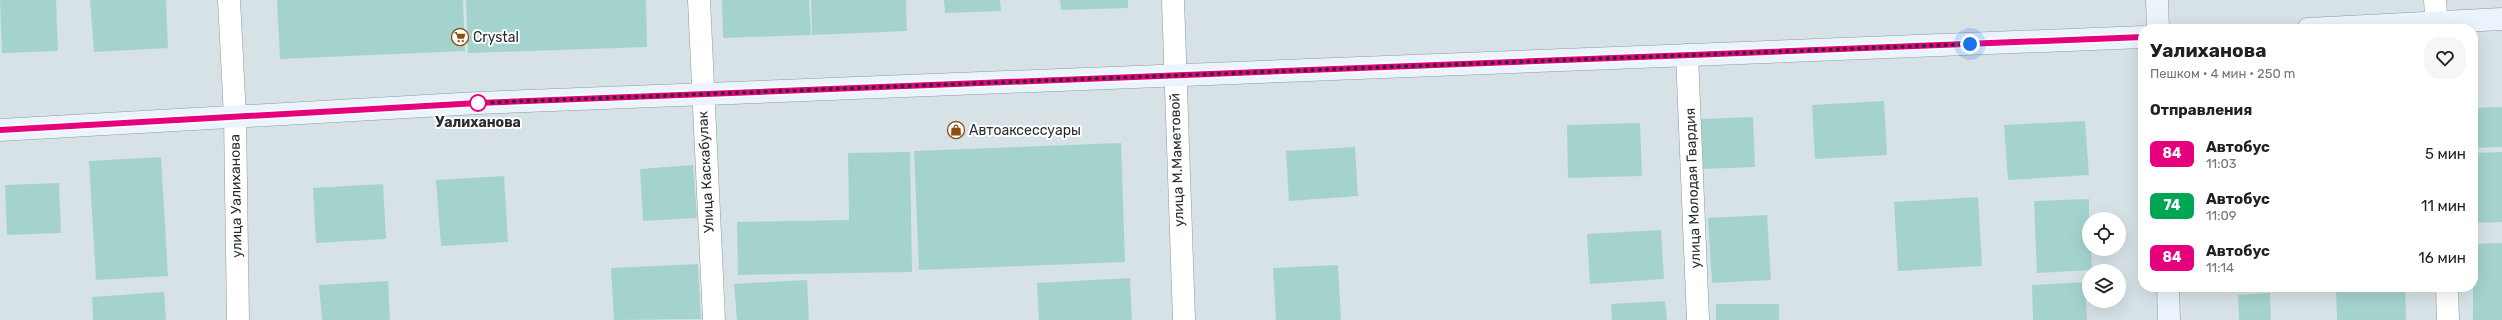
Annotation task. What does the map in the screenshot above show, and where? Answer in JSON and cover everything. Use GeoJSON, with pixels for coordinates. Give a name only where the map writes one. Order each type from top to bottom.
{"type":"FeatureCollection","features":[{"type":"Feature","properties":{"kind":"main road"},"geometry":{"type":"LineString","coordinates":[[2157,0],[2158,24]]}},
{"type":"Feature","properties":{"kind":"main road"},"geometry":{"type":"LineString","coordinates":[[2456,24],[2502,19]]}},
{"type":"Feature","properties":{"kind":"main road"},"geometry":{"type":"LineString","coordinates":[[0,130],[702,94],[2138,37]]}},
{"type":"Feature","properties":{"kind":"main road"},"geometry":{"type":"LineString","coordinates":[[2168,292],[2169,320]]}},
{"type":"Feature","properties":{"kind":"street","name":"улица Уалиханова"},"geometry":{"type":"LineString","coordinates":[[229,0],[235,117],[238,320]]}},
{"type":"Feature","properties":{"kind":"street","name":"Улица Каскабулак"},"geometry":{"type":"LineString","coordinates":[[699,0],[702,94],[714,320]]}},
{"type":"Feature","properties":{"kind":"street","name":"улица М.Маметовой"},"geometry":{"type":"LineString","coordinates":[[1173,0],[1174,75],[1184,320]]}},
{"type":"Feature","properties":{"kind":"street"},"geometry":{"type":"LineString","coordinates":[[2435,0],[2437,24]]}},
{"type":"Feature","properties":{"kind":"street","name":"улица Молодая Гвардия"},"geometry":{"type":"LineString","coordinates":[[1687,55],[1698,320]]}},
{"type":"Feature","properties":{"kind":"street"},"geometry":{"type":"LineString","coordinates":[[2447,292],[2448,320]]}},
{"type":"Feature","properties":{"kind":"building"},"geometry":{"type":"Polygon","coordinates":[[[0,0],[56,0],[58,51],[2,53],[0,0]]]}},
{"type":"Feature","properties":{"kind":"building"},"geometry":{"type":"Polygon","coordinates":[[[90,0],[166,0],[168,48],[94,52],[90,0]]]}},
{"type":"Feature","properties":{"kind":"building"},"geometry":{"type":"Polygon","coordinates":[[[277,0],[463,0],[465,51],[280,59],[277,0]]]}},
{"type":"Feature","properties":{"kind":"building"},"geometry":{"type":"Polygon","coordinates":[[[466,0],[646,0],[647,47],[468,53],[466,0]]]}},
{"type":"Feature","properties":{"kind":"building"},"geometry":{"type":"Polygon","coordinates":[[[722,0],[809,0],[811,35],[723,38],[722,0]]]}},
{"type":"Feature","properties":{"kind":"building"},"geometry":{"type":"Polygon","coordinates":[[[811,0],[906,0],[907,31],[812,35],[811,0]]]}},
{"type":"Feature","properties":{"kind":"building"},"geometry":{"type":"Polygon","coordinates":[[[944,0],[1000,0],[1001,11],[945,13],[944,0]]]}},
{"type":"Feature","properties":{"kind":"building"},"geometry":{"type":"Polygon","coordinates":[[[1060,0],[1128,0],[1128,8],[1061,10],[1060,0]]]}},
{"type":"Feature","properties":{"kind":"building"},"geometry":{"type":"Polygon","coordinates":[[[1884,101],[1887,155],[1815,159],[1812,105],[1884,101]]]}},
{"type":"Feature","properties":{"kind":"building"},"geometry":{"type":"Polygon","coordinates":[[[2502,107],[2502,147],[2478,148],[2478,108],[2502,107]]]}},
{"type":"Feature","properties":{"kind":"building"},"geometry":{"type":"Polygon","coordinates":[[[1753,117],[1755,167],[1702,169],[1700,119],[1753,117]]]}},
{"type":"Feature","properties":{"kind":"building"},"geometry":{"type":"Polygon","coordinates":[[[2085,121],[2089,175],[2008,180],[2004,125],[2085,121]]]}},
{"type":"Feature","properties":{"kind":"building"},"geometry":{"type":"Polygon","coordinates":[[[1640,123],[1642,176],[1568,178],[1567,125],[1640,123]]]}},
{"type":"Feature","properties":{"kind":"building"},"geometry":{"type":"Polygon","coordinates":[[[1121,143],[1125,262],[919,270],[914,151],[1121,143]]]}},
{"type":"Feature","properties":{"kind":"building"},"geometry":{"type":"Polygon","coordinates":[[[1355,147],[1358,196],[1289,201],[1286,151],[1355,147]]]}},
{"type":"Feature","properties":{"kind":"building"},"geometry":{"type":"Polygon","coordinates":[[[910,152],[912,272],[738,275],[737,222],[849,220],[848,153],[910,152]]]}},
{"type":"Feature","properties":{"kind":"building"},"geometry":{"type":"Polygon","coordinates":[[[2502,152],[2502,222],[2478,223],[2478,153],[2502,152]]]}},
{"type":"Feature","properties":{"kind":"building"},"geometry":{"type":"Polygon","coordinates":[[[161,157],[168,276],[96,280],[89,161],[161,157]]]}},
{"type":"Feature","properties":{"kind":"building"},"geometry":{"type":"Polygon","coordinates":[[[693,165],[697,218],[643,221],[640,169],[693,165]]]}},
{"type":"Feature","properties":{"kind":"building"},"geometry":{"type":"Polygon","coordinates":[[[504,176],[508,242],[441,246],[436,180],[504,176]]]}},
{"type":"Feature","properties":{"kind":"building"},"geometry":{"type":"Polygon","coordinates":[[[59,183],[61,233],[7,235],[5,185],[59,183]]]}},
{"type":"Feature","properties":{"kind":"building"},"geometry":{"type":"Polygon","coordinates":[[[383,184],[386,239],[316,243],[313,188],[383,184]]]}},
{"type":"Feature","properties":{"kind":"building"},"geometry":{"type":"Polygon","coordinates":[[[1978,197],[1982,266],[1898,271],[1894,202],[1978,197]]]}},
{"type":"Feature","properties":{"kind":"building"},"geometry":{"type":"Polygon","coordinates":[[[2089,199],[2089,212],[2082,212],[2082,256],[2091,256],[2092,264],[2082,264],[2082,271],[2037,273],[2034,201],[2089,199]]]}},
{"type":"Feature","properties":{"kind":"building"},"geometry":{"type":"Polygon","coordinates":[[[1767,215],[1771,280],[1712,283],[1708,218],[1767,215]]]}},
{"type":"Feature","properties":{"kind":"building"},"geometry":{"type":"Polygon","coordinates":[[[1661,230],[1664,279],[1590,284],[1587,234],[1661,230]]]}},
{"type":"Feature","properties":{"kind":"building"},"geometry":{"type":"Polygon","coordinates":[[[2502,243],[2502,320],[2473,320],[2473,292],[2478,292],[2478,244],[2502,243]]]}},
{"type":"Feature","properties":{"kind":"building"},"geometry":{"type":"Polygon","coordinates":[[[698,264],[701,319],[614,320],[611,268],[698,264]]]}},
{"type":"Feature","properties":{"kind":"building"},"geometry":{"type":"Polygon","coordinates":[[[1338,265],[1341,320],[1276,320],[1273,268],[1338,265]]]}},
{"type":"Feature","properties":{"kind":"building"},"geometry":{"type":"Polygon","coordinates":[[[1130,278],[1132,320],[1039,320],[1037,283],[1130,278]]]}},
{"type":"Feature","properties":{"kind":"building"},"geometry":{"type":"Polygon","coordinates":[[[807,280],[809,320],[737,320],[734,284],[807,280]]]}},
{"type":"Feature","properties":{"kind":"building"},"geometry":{"type":"Polygon","coordinates":[[[388,281],[390,320],[322,320],[319,285],[388,281]]]}},
{"type":"Feature","properties":{"kind":"building"},"geometry":{"type":"Polygon","coordinates":[[[2082,282],[2082,308],[2086,308],[2087,320],[2033,320],[2032,285],[2082,282]]]}},
{"type":"Feature","properties":{"kind":"building"},"geometry":{"type":"Polygon","coordinates":[[[164,292],[166,320],[93,320],[92,297],[164,292]]]}},
{"type":"Feature","properties":{"kind":"building"},"geometry":{"type":"Polygon","coordinates":[[[2336,292],[2405,292],[2406,320],[2337,320],[2336,292]]]}},
{"type":"Feature","properties":{"kind":"building"},"geometry":{"type":"Polygon","coordinates":[[[2270,293],[2271,320],[2239,320],[2238,295],[2270,293]]]}},
{"type":"Feature","properties":{"kind":"building"},"geometry":{"type":"Polygon","coordinates":[[[1665,301],[1667,320],[1612,320],[1611,304],[1665,301]]]}},
{"type":"Feature","properties":{"kind":"building"},"geometry":{"type":"Polygon","coordinates":[[[1716,304],[1779,304],[1779,320],[1716,320],[1716,304]]]}},
{"type":"Feature","properties":{"kind":"bus line","name":"84"},"geometry":{"type":"LineString","coordinates":[[0,130],[478,103],[2138,37]]}},
{"type":"Feature","properties":{"kind":"place","name":"Crystal"},"geometry":{"type":"Point","coordinates":[460,37]}},
{"type":"Feature","properties":{"kind":"place","name":"Уалиханова"},"geometry":{"type":"Point","coordinates":[478,103]}},
{"type":"Feature","properties":{"kind":"place","name":"Автоаксессуары"},"geometry":{"type":"Point","coordinates":[956,130]}},
{"type":"Feature","properties":{"kind":"route"},"geometry":{"type":"LineString","coordinates":[[478,103],[1970,44]]}}]}
